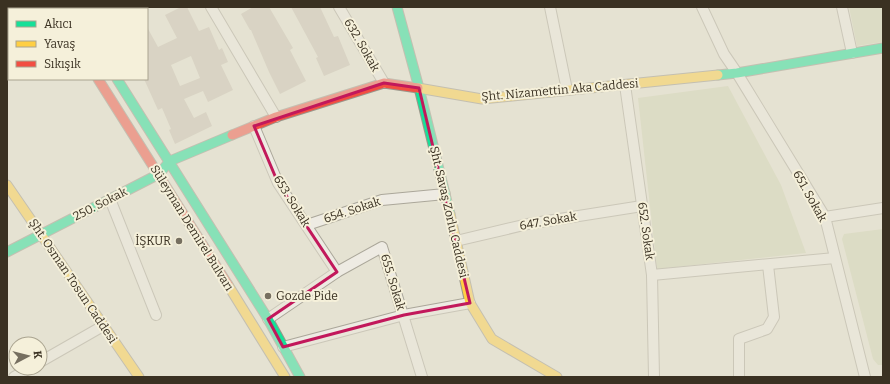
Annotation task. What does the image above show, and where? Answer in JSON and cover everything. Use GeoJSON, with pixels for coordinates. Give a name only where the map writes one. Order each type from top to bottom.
{"type":"FeatureCollection","features":[{"type":"Feature","properties":{"kind":"street"},"geometry":{"type":"LineString","coordinates":[[211,7],[276,117]]}},
{"type":"Feature","properties":{"kind":"street","name":"632. Sokak"},"geometry":{"type":"LineString","coordinates":[[339,7],[384,83]]}},
{"type":"Feature","properties":{"kind":"street","name":"Şht. Savaş Zorlu Caddesi"},"geometry":{"type":"LineString","coordinates":[[397,7],[419,88],[470,303],[492,339],[557,377]]}},
{"type":"Feature","properties":{"kind":"street"},"geometry":{"type":"LineString","coordinates":[[550,7],[567,90]]}},
{"type":"Feature","properties":{"kind":"street","name":"651. Sokak"},"geometry":{"type":"LineString","coordinates":[[702,7],[724,54],[825,217],[865,377]]}},
{"type":"Feature","properties":{"kind":"street"},"geometry":{"type":"LineString","coordinates":[[842,7],[852,54]]}},
{"type":"Feature","properties":{"kind":"street","name":"Şht. Nizamettin Aka Caddesi"},"geometry":{"type":"LineString","coordinates":[[159,174],[170,161],[276,117],[384,83],[482,99],[737,73],[883,48]]}},
{"type":"Feature","properties":{"kind":"street","name":"Süleyman Demirel Bulvarı"},"geometry":{"type":"LineString","coordinates":[[99,80],[285,377]]}},
{"type":"Feature","properties":{"kind":"street","name":"Süleyman Demirel Bulvarı"},"geometry":{"type":"LineString","coordinates":[[118,80],[268,319],[300,377]]}},
{"type":"Feature","properties":{"kind":"street","name":"652. Sokak"},"geometry":{"type":"LineString","coordinates":[[625,85],[652,275],[654,377]]}},
{"type":"Feature","properties":{"kind":"street","name":"653. Sokak"},"geometry":{"type":"LineString","coordinates":[[254,126],[278,183],[338,272]]}},
{"type":"Feature","properties":{"kind":"street","name":"250. Sokak"},"geometry":{"type":"LineString","coordinates":[[7,252],[159,174]]}},
{"type":"Feature","properties":{"kind":"street","name":"Şht. Osman Tosun Caddesi"},"geometry":{"type":"LineString","coordinates":[[7,185],[139,377]]}},
{"type":"Feature","properties":{"kind":"street","name":"654. Sokak"},"geometry":{"type":"LineString","coordinates":[[307,225],[382,200],[445,194]]}},
{"type":"Feature","properties":{"kind":"street"},"geometry":{"type":"LineString","coordinates":[[110,199],[156,315]]}},
{"type":"Feature","properties":{"kind":"street","name":"647. Sokak"},"geometry":{"type":"LineString","coordinates":[[456,241],[528,224],[642,206]]}},
{"type":"Feature","properties":{"kind":"street"},"geometry":{"type":"LineString","coordinates":[[825,217],[883,208]]}},
{"type":"Feature","properties":{"kind":"street","name":"655. Sokak"},"geometry":{"type":"LineString","coordinates":[[268,319],[338,272],[382,247],[422,377]]}},
{"type":"Feature","properties":{"kind":"street"},"geometry":{"type":"LineString","coordinates":[[652,275],[835,258]]}},
{"type":"Feature","properties":{"kind":"street"},"geometry":{"type":"LineString","coordinates":[[739,377],[739,339],[767,330],[774,318],[768,265]]}},
{"type":"Feature","properties":{"kind":"street"},"geometry":{"type":"LineString","coordinates":[[283,347],[404,315],[470,303]]}},
{"type":"Feature","properties":{"kind":"street"},"geometry":{"type":"LineString","coordinates":[[48,357],[103,326]]}},
{"type":"Feature","properties":{"kind":"highlighted area"},"geometry":{"type":"Polygon","coordinates":[[[384,83],[419,88],[470,303],[404,315],[283,347],[268,319],[337,272],[278,183],[254,126],[384,83]]]}},
{"type":"Feature","properties":{"kind":"green space"},"geometry":{"type":"Polygon","coordinates":[[[849,7],[883,7],[883,42],[857,46],[849,7]]]}},
{"type":"Feature","properties":{"kind":"green space"},"geometry":{"type":"Polygon","coordinates":[[[728,86],[781,185],[806,253],[657,269],[638,98],[728,86]]]}},
{"type":"Feature","properties":{"kind":"green space"},"geometry":{"type":"Polygon","coordinates":[[[883,229],[883,365],[878,365],[873,359],[842,239],[844,234],[883,229]]]}},
{"type":"Feature","properties":{"kind":"building"},"geometry":{"type":"Polygon","coordinates":[[[181,7],[187,7],[199,31],[209,27],[219,50],[222,48],[228,62],[221,65],[233,90],[208,102],[203,91],[184,99],[194,118],[206,112],[212,126],[175,144],[169,130],[171,129],[162,108],[158,110],[144,80],[148,80],[148,29],[158,47],[177,38],[165,15],[181,7]],[[191,56],[171,65],[180,86],[200,78],[191,56]]]}},
{"type":"Feature","properties":{"kind":"building"},"geometry":{"type":"Polygon","coordinates":[[[253,7],[269,7],[293,48],[290,50],[306,81],[280,94],[251,30],[241,14],[253,7]]]}},
{"type":"Feature","properties":{"kind":"building"},"geometry":{"type":"Polygon","coordinates":[[[291,7],[320,7],[334,37],[338,36],[350,65],[324,76],[316,58],[318,57],[291,7]]]}},
{"type":"Feature","properties":{"kind":"traffic: fast"},"geometry":{"type":"LineString","coordinates":[[397,7],[419,88],[450,214]]}},
{"type":"Feature","properties":{"kind":"traffic: fast"},"geometry":{"type":"LineString","coordinates":[[718,75],[883,48]]}},
{"type":"Feature","properties":{"kind":"traffic: fast"},"geometry":{"type":"LineString","coordinates":[[118,80],[268,319],[300,377]]}},
{"type":"Feature","properties":{"kind":"traffic: fast"},"geometry":{"type":"LineString","coordinates":[[7,252],[159,174],[170,161],[232,135]]}},
{"type":"Feature","properties":{"kind":"traffic: slow"},"geometry":{"type":"LineString","coordinates":[[418,88],[482,99],[718,75]]}},
{"type":"Feature","properties":{"kind":"traffic: slow"},"geometry":{"type":"LineString","coordinates":[[7,185],[139,377]]}},
{"type":"Feature","properties":{"kind":"traffic: slow"},"geometry":{"type":"LineString","coordinates":[[450,214],[470,303],[492,339],[557,377]]}},
{"type":"Feature","properties":{"kind":"traffic: slow"},"geometry":{"type":"LineString","coordinates":[[228,285],[285,377]]}},
{"type":"Feature","properties":{"kind":"traffic: jam"},"geometry":{"type":"LineString","coordinates":[[99,80],[228,285]]}},
{"type":"Feature","properties":{"kind":"traffic: jam"},"geometry":{"type":"LineString","coordinates":[[232,135],[276,117],[384,83],[418,88]]}},
{"type":"Feature","properties":{"kind":"place","name":"İŞKUR"},"geometry":{"type":"Point","coordinates":[179,241]}},
{"type":"Feature","properties":{"kind":"place","name":"Gozde Pide"},"geometry":{"type":"Point","coordinates":[268,296]}}]}
